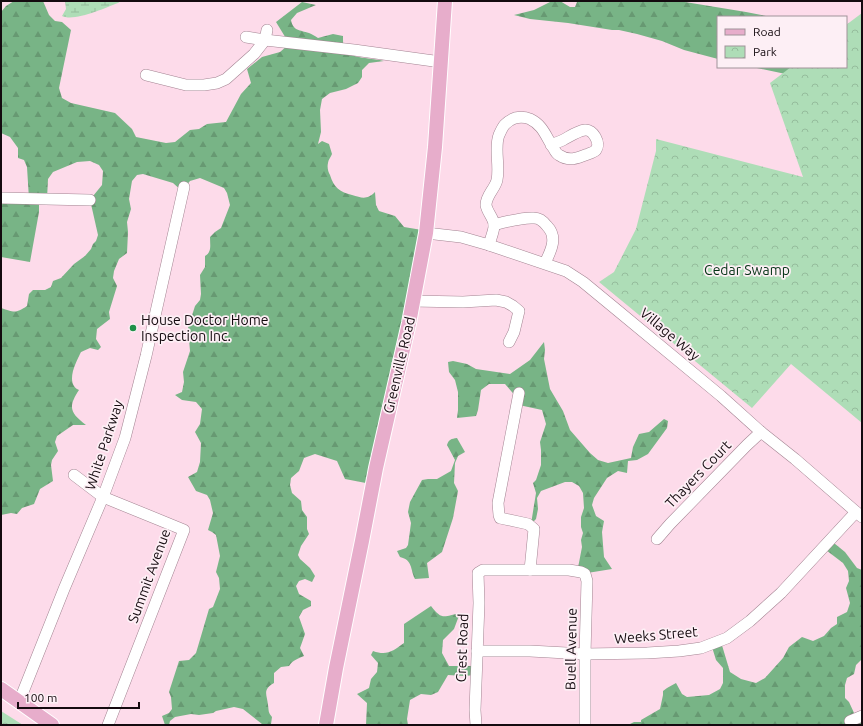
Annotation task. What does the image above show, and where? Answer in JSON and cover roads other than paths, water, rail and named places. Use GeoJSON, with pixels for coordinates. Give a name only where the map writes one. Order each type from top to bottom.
{"type":"FeatureCollection","features":[{"type":"Feature","properties":{"kind":"main road","name":"Greenville Road"},"geometry":{"type":"LineString","coordinates":[[326,725],[376,468],[413,301],[426,233],[435,147],[445,1]]}},
{"type":"Feature","properties":{"kind":"main road"},"geometry":{"type":"LineString","coordinates":[[1,689],[52,725]]}},
{"type":"Feature","properties":{"kind":"street"},"geometry":{"type":"LineString","coordinates":[[246,37],[266,35],[354,50],[441,62]]}},
{"type":"Feature","properties":{"kind":"street"},"geometry":{"type":"LineString","coordinates":[[146,75],[186,85],[217,83],[226,79],[254,54],[266,35]]}},
{"type":"Feature","properties":{"kind":"street"},"geometry":{"type":"LineString","coordinates":[[489,245],[494,225],[486,206],[488,196],[497,182],[497,139],[502,126],[509,120],[526,117],[536,122],[543,129],[551,145]]}},
{"type":"Feature","properties":{"kind":"street","name":"White Parkway"},"geometry":{"type":"LineString","coordinates":[[19,702],[103,497],[125,438],[146,356],[184,187]]}},
{"type":"Feature","properties":{"kind":"street"},"geometry":{"type":"LineString","coordinates":[[1,198],[90,200]]}},
{"type":"Feature","properties":{"kind":"street"},"geometry":{"type":"LineString","coordinates":[[494,225],[504,222],[535,218],[544,222],[550,228],[553,236],[553,244],[545,263]]}},
{"type":"Feature","properties":{"kind":"street","name":"Village Way"},"geometry":{"type":"LineString","coordinates":[[426,233],[461,237],[489,245],[566,271],[583,282],[722,396],[761,432],[795,459],[859,515]]}},
{"type":"Feature","properties":{"kind":"street"},"geometry":{"type":"LineString","coordinates":[[413,301],[463,302],[496,300],[506,302],[518,311],[514,332],[509,342]]}},
{"type":"Feature","properties":{"kind":"street"},"geometry":{"type":"LineString","coordinates":[[519,393],[498,503],[500,518],[528,524],[534,529],[530,570]]}},
{"type":"Feature","properties":{"kind":"street","name":"Thayers Court"},"geometry":{"type":"LineString","coordinates":[[657,539],[761,432]]}},
{"type":"Feature","properties":{"kind":"street","name":"Summit Avenue"},"geometry":{"type":"LineString","coordinates":[[74,475],[103,497],[184,530],[108,725]]}},
{"type":"Feature","properties":{"kind":"street","name":"Weeks Street"},"geometry":{"type":"LineString","coordinates":[[477,651],[530,651],[585,654],[647,653],[701,648],[727,638],[750,621],[859,515]]}},
{"type":"Feature","properties":{"kind":"street","name":"Crest Road"},"geometry":{"type":"LineString","coordinates":[[476,725],[475,710],[479,603],[478,573],[483,570],[530,570]]}},
{"type":"Feature","properties":{"kind":"street","name":"Buell Avenue"},"geometry":{"type":"LineString","coordinates":[[530,570],[569,570],[585,574],[587,580],[585,654],[586,725]]}},
{"type":"Feature","properties":{"kind":"street"},"geometry":{"type":"LineString","coordinates":[[850,721],[862,716]]}},
{"type":"Feature","properties":{"kind":"place","name":"House Doctor Home Inspection Inc."},"geometry":{"type":"Point","coordinates":[133,328]}},
{"type":"Feature","properties":{"kind":"park label","name":"Cedar Swamp"},"geometry":{"type":"Point","coordinates":[747,270]}}]}
